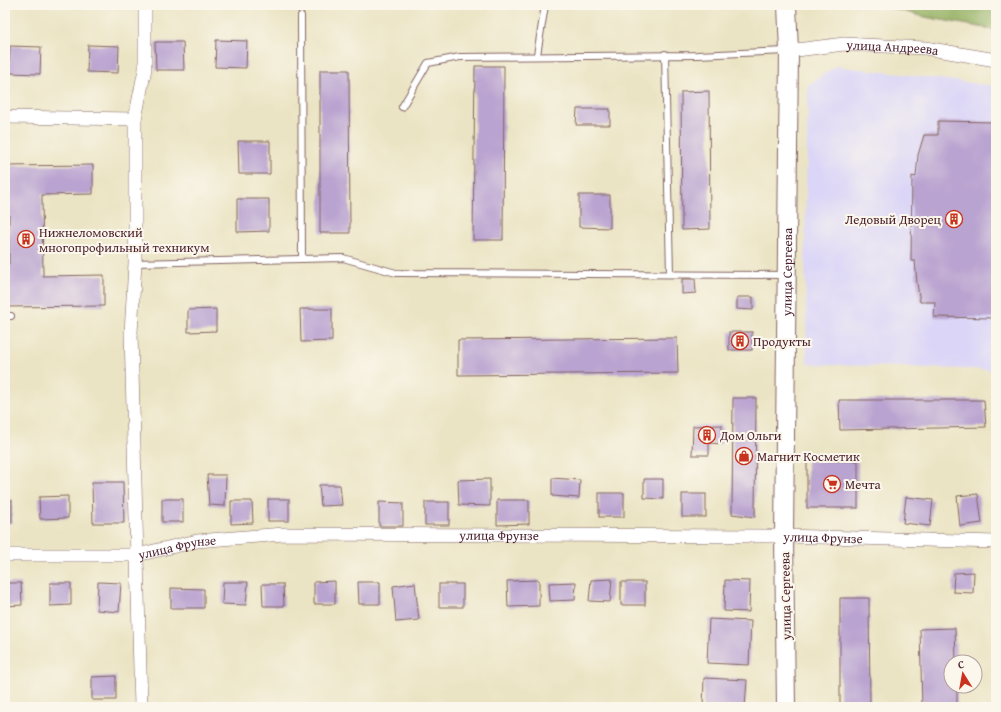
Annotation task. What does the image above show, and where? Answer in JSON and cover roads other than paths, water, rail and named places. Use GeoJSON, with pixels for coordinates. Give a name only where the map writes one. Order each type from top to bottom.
{"type":"FeatureCollection","features":[{"type":"Feature","properties":{"kind":"main road","name":"улица Сергеева"},"geometry":{"type":"LineString","coordinates":[[786,707],[784,536],[789,51],[787,5]]}},
{"type":"Feature","properties":{"kind":"street"},"geometry":{"type":"LineString","coordinates":[[140,707],[131,333],[135,263],[135,119],[145,69],[145,5]]}},
{"type":"Feature","properties":{"kind":"street","name":"улица Андреева"},"geometry":{"type":"LineString","coordinates":[[789,51],[844,44],[924,48],[996,60]]}},
{"type":"Feature","properties":{"kind":"street"},"geometry":{"type":"LineString","coordinates":[[5,117],[135,119]]}},
{"type":"Feature","properties":{"kind":"street","name":"улица Фрунзе"},"geometry":{"type":"LineString","coordinates":[[5,555],[137,555],[197,541],[284,534],[784,536],[996,542]]}},
{"type":"Feature","properties":{"kind":"lane"},"geometry":{"type":"LineString","coordinates":[[537,56],[545,5]]}},
{"type":"Feature","properties":{"kind":"lane"},"geometry":{"type":"LineString","coordinates":[[301,16],[302,259]]}},
{"type":"Feature","properties":{"kind":"lane"},"geometry":{"type":"LineString","coordinates":[[402,107],[428,63],[460,57],[665,54],[697,55],[789,51]]}},
{"type":"Feature","properties":{"kind":"lane"},"geometry":{"type":"LineString","coordinates":[[665,54],[670,274]]}},
{"type":"Feature","properties":{"kind":"lane"},"geometry":{"type":"LineString","coordinates":[[135,263],[343,258],[396,273],[786,275]]}},
{"type":"Feature","properties":{"kind":"place","name":"Ледовый Дворец"},"geometry":{"type":"Point","coordinates":[954,219]}},
{"type":"Feature","properties":{"kind":"place","name":"Нижнеломовский многопрофильный техникум"},"geometry":{"type":"Point","coordinates":[26,239]}},
{"type":"Feature","properties":{"kind":"place","name":"Продукты"},"geometry":{"type":"Point","coordinates":[740,341]}},
{"type":"Feature","properties":{"kind":"place","name":"Дом Ольги"},"geometry":{"type":"Point","coordinates":[707,435]}},
{"type":"Feature","properties":{"kind":"place","name":"Магнит Косметик"},"geometry":{"type":"Point","coordinates":[744,456]}},
{"type":"Feature","properties":{"kind":"place","name":"Мечта"},"geometry":{"type":"Point","coordinates":[832,484]}}]}
